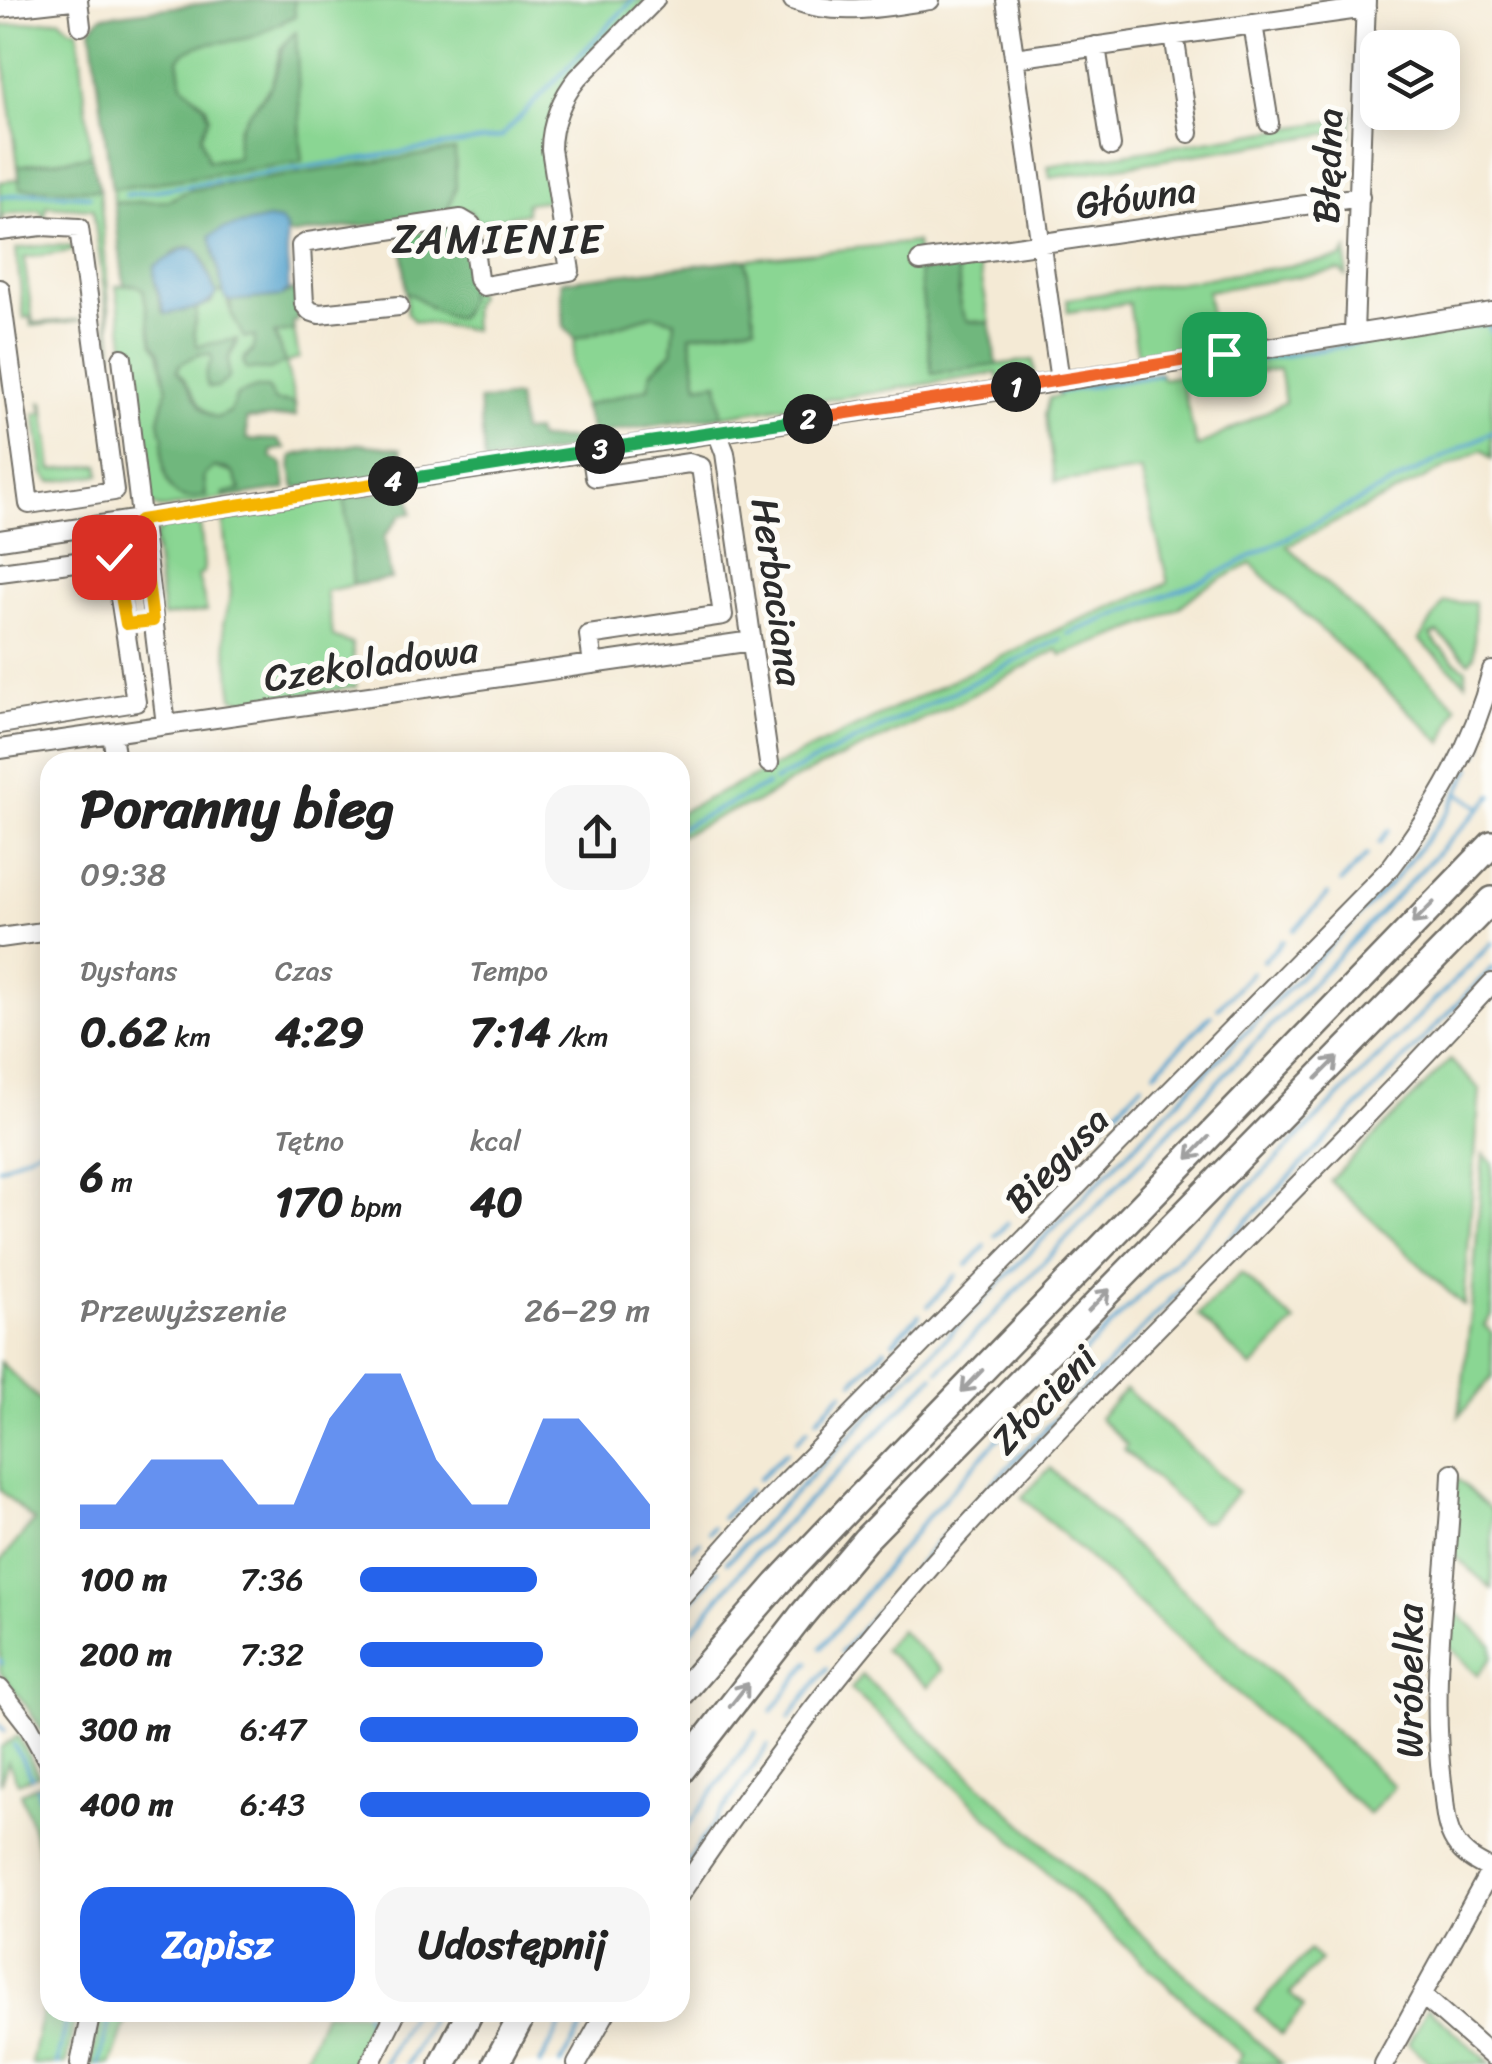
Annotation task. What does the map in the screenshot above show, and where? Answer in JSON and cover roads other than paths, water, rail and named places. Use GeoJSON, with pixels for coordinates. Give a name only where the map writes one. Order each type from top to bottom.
{"type":"FeatureCollection","features":[{"type":"Feature","properties":{"kind":"highway"},"geometry":{"type":"LineString","coordinates":[[690,1684],[851,1506],[1492,844]]}},
{"type":"Feature","properties":{"kind":"highway"},"geometry":{"type":"LineString","coordinates":[[690,1759],[865,1540],[1492,900]]}},
{"type":"Feature","properties":{"kind":"highway"},"geometry":{"type":"LineString","coordinates":[[444,2064],[465,2022]]}},
{"type":"Feature","properties":{"kind":"highway"},"geometry":{"type":"LineString","coordinates":[[496,2064],[519,2022]]}},
{"type":"Feature","properties":{"kind":"street"},"geometry":{"type":"LineString","coordinates":[[0,8],[75,0],[81,26]]}},
{"type":"Feature","properties":{"kind":"street"},"geometry":{"type":"LineString","coordinates":[[399,306],[318,314],[310,311],[304,304],[301,246],[462,219],[471,225],[478,279],[484,286],[570,271],[551,150],[552,129],[570,88],[655,0]]}},
{"type":"Feature","properties":{"kind":"street"},"geometry":{"type":"LineString","coordinates":[[793,0],[856,10],[930,0]]}},
{"type":"Feature","properties":{"kind":"street"},"geometry":{"type":"LineString","coordinates":[[1006,0],[1060,381]]}},
{"type":"Feature","properties":{"kind":"street"},"geometry":{"type":"LineString","coordinates":[[1015,58],[1366,4]]}},
{"type":"Feature","properties":{"kind":"street","name":"Błędna"},"geometry":{"type":"LineString","coordinates":[[1354,334],[1366,4]]}},
{"type":"Feature","properties":{"kind":"street"},"geometry":{"type":"LineString","coordinates":[[1254,24],[1269,122]]}},
{"type":"Feature","properties":{"kind":"street"},"geometry":{"type":"LineString","coordinates":[[1174,34],[1189,133]]}},
{"type":"Feature","properties":{"kind":"street"},"geometry":{"type":"LineString","coordinates":[[1096,46],[1111,146]]}},
{"type":"Feature","properties":{"kind":"street","name":"Główna"},"geometry":{"type":"LineString","coordinates":[[920,261],[1360,197]]}},
{"type":"Feature","properties":{"kind":"street"},"geometry":{"type":"LineString","coordinates":[[0,231],[42,226],[79,228],[110,360],[140,520],[166,726]]}},
{"type":"Feature","properties":{"kind":"street"},"geometry":{"type":"LineString","coordinates":[[0,289],[34,535]]}},
{"type":"Feature","properties":{"kind":"street"},"geometry":{"type":"LineString","coordinates":[[0,540],[1492,312]]}},
{"type":"Feature","properties":{"kind":"street"},"geometry":{"type":"LineString","coordinates":[[29,504],[114,491],[110,360]]}},
{"type":"Feature","properties":{"kind":"street","name":"Herbaciana"},"geometry":{"type":"LineString","coordinates":[[717,432],[725,454],[769,762]]}},
{"type":"Feature","properties":{"kind":"street"},"geometry":{"type":"LineString","coordinates":[[592,450],[595,476],[689,462],[701,467],[723,615],[589,635],[593,664]]}},
{"type":"Feature","properties":{"kind":"street"},"geometry":{"type":"LineString","coordinates":[[0,572],[114,557],[136,702],[0,724]]}},
{"type":"Feature","properties":{"kind":"street"},"geometry":{"type":"LineString","coordinates":[[126,624],[153,621]]}},
{"type":"Feature","properties":{"kind":"street"},"geometry":{"type":"LineString","coordinates":[[674,622],[679,652]]}},
{"type":"Feature","properties":{"kind":"street","name":"Czekoladowa"},"geometry":{"type":"LineString","coordinates":[[0,749],[752,641]]}},
{"type":"Feature","properties":{"kind":"street","name":"Biegusa"},"geometry":{"type":"LineString","coordinates":[[690,1587],[782,1486],[1391,866],[1432,813],[1464,754],[1492,671]]}},
{"type":"Feature","properties":{"kind":"street"},"geometry":{"type":"LineString","coordinates":[[94,710],[112,752]]}},
{"type":"Feature","properties":{"kind":"street"},"geometry":{"type":"LineString","coordinates":[[0,938],[40,933]]}},
{"type":"Feature","properties":{"kind":"street","name":"Złocieni"},"geometry":{"type":"LineString","coordinates":[[690,1880],[770,1764],[856,1655],[960,1534],[1492,984]]}},
{"type":"Feature","properties":{"kind":"street","name":"Wróbelka"},"geometry":{"type":"LineString","coordinates":[[1452,1474],[1440,1614],[1440,1773],[1446,1818],[1456,1843],[1471,1858],[1492,1869]]}},
{"type":"Feature","properties":{"kind":"street"},"geometry":{"type":"LineString","coordinates":[[0,1688],[40,1747]]}},
{"type":"Feature","properties":{"kind":"street"},"geometry":{"type":"LineString","coordinates":[[1384,2064],[1492,1869]]}},
{"type":"Feature","properties":{"kind":"street"},"geometry":{"type":"LineString","coordinates":[[1422,1995],[1492,2056]]}},
{"type":"Feature","properties":{"kind":"street"},"geometry":{"type":"LineString","coordinates":[[80,2064],[89,2022]]}},
{"type":"Feature","properties":{"kind":"street"},"geometry":{"type":"LineString","coordinates":[[370,2064],[391,2022]]}},
{"type":"Feature","properties":{"kind":"street"},"geometry":{"type":"LineString","coordinates":[[577,2064],[600,2022]]}},
{"type":"Feature","properties":{"kind":"water"},"geometry":{"type":"Polygon","coordinates":[[[268,219],[281,221],[286,228],[289,290],[281,296],[230,301],[225,298],[210,236],[223,229],[268,219]]]}},
{"type":"Feature","properties":{"kind":"water"},"geometry":{"type":"Polygon","coordinates":[[[183,249],[199,252],[216,293],[201,306],[165,314],[154,267],[183,249]]]}},
{"type":"Feature","properties":{"kind":"waterway"},"geometry":{"type":"LineString","coordinates":[[126,195],[501,137],[633,0]]}},
{"type":"Feature","properties":{"kind":"waterway"},"geometry":{"type":"LineString","coordinates":[[0,197],[34,193],[90,196]]}},
{"type":"Feature","properties":{"kind":"waterway"},"geometry":{"type":"LineString","coordinates":[[1200,369],[1485,324],[1492,333]]}},
{"type":"Feature","properties":{"kind":"waterway"},"geometry":{"type":"LineString","coordinates":[[1059,392],[1158,375]]}},
{"type":"Feature","properties":{"kind":"waterway"},"geometry":{"type":"LineString","coordinates":[[1068,634],[1207,579],[1492,432]]}},
{"type":"Feature","properties":{"kind":"waterway"},"geometry":{"type":"LineString","coordinates":[[774,781],[1060,639]]}},
{"type":"Feature","properties":{"kind":"waterway"},"geometry":{"type":"LineString","coordinates":[[1478,754],[1482,745]]}},
{"type":"Feature","properties":{"kind":"waterway"},"geometry":{"type":"LineString","coordinates":[[727,1562],[1394,880],[1448,812],[1471,768]]}},
{"type":"Feature","properties":{"kind":"waterway"},"geometry":{"type":"LineString","coordinates":[[690,823],[767,785]]}},
{"type":"Feature","properties":{"kind":"waterway"},"geometry":{"type":"LineString","coordinates":[[1458,792],[1481,808],[1492,796]]}},
{"type":"Feature","properties":{"kind":"waterway"},"geometry":{"type":"LineString","coordinates":[[939,1371],[1481,808]]}},
{"type":"Feature","properties":{"kind":"waterway"},"geometry":{"type":"LineString","coordinates":[[1379,843],[1389,830]]}},
{"type":"Feature","properties":{"kind":"waterway"},"geometry":{"type":"LineString","coordinates":[[1341,882],[1367,855]]}},
{"type":"Feature","properties":{"kind":"waterway"},"geometry":{"type":"LineString","coordinates":[[1294,930],[1328,894]]}},
{"type":"Feature","properties":{"kind":"waterway"},"geometry":{"type":"LineString","coordinates":[[1263,961],[1283,941]]}},
{"type":"Feature","properties":{"kind":"waterway"},"geometry":{"type":"LineString","coordinates":[[821,1648],[926,1519],[997,1440],[1492,943]]}},
{"type":"Feature","properties":{"kind":"waterway"},"geometry":{"type":"LineString","coordinates":[[841,1652],[958,1519],[1492,968]]}},
{"type":"Feature","properties":{"kind":"waterway"},"geometry":{"type":"LineString","coordinates":[[1218,1008],[1252,972]]}},
{"type":"Feature","properties":{"kind":"waterway"},"geometry":{"type":"LineString","coordinates":[[1155,1072],[1211,1015]]}},
{"type":"Feature","properties":{"kind":"waterway"},"geometry":{"type":"LineString","coordinates":[[1117,1110],[1142,1084]]}},
{"type":"Feature","properties":{"kind":"waterway"},"geometry":{"type":"LineString","coordinates":[[1078,1151],[1106,1121]]}},
{"type":"Feature","properties":{"kind":"waterway"},"geometry":{"type":"LineString","coordinates":[[0,1168],[40,1148]]}},
{"type":"Feature","properties":{"kind":"waterway"},"geometry":{"type":"LineString","coordinates":[[1051,1178],[1068,1161]]}},
{"type":"Feature","properties":{"kind":"waterway"},"geometry":{"type":"LineString","coordinates":[[1034,1196],[1041,1189]]}},
{"type":"Feature","properties":{"kind":"waterway"},"geometry":{"type":"LineString","coordinates":[[1018,1212],[1026,1204]]}},
{"type":"Feature","properties":{"kind":"waterway"},"geometry":{"type":"LineString","coordinates":[[995,1236],[1008,1223]]}},
{"type":"Feature","properties":{"kind":"waterway"},"geometry":{"type":"LineString","coordinates":[[967,1265],[985,1246]]}},
{"type":"Feature","properties":{"kind":"waterway"},"geometry":{"type":"LineString","coordinates":[[928,1306],[956,1276]]}},
{"type":"Feature","properties":{"kind":"waterway"},"geometry":{"type":"LineString","coordinates":[[893,1342],[919,1315]]}},
{"type":"Feature","properties":{"kind":"waterway"},"geometry":{"type":"LineString","coordinates":[[853,1382],[885,1349]]}},
{"type":"Feature","properties":{"kind":"waterway"},"geometry":{"type":"LineString","coordinates":[[690,1633],[751,1558],[934,1376]]}},
{"type":"Feature","properties":{"kind":"waterway"},"geometry":{"type":"LineString","coordinates":[[817,1419],[843,1392]]}},
{"type":"Feature","properties":{"kind":"waterway"},"geometry":{"type":"LineString","coordinates":[[797,1441],[808,1429]]}},
{"type":"Feature","properties":{"kind":"waterway"},"geometry":{"type":"LineString","coordinates":[[759,1479],[786,1452]]}},
{"type":"Feature","properties":{"kind":"waterway"},"geometry":{"type":"LineString","coordinates":[[722,1518],[749,1490]]}},
{"type":"Feature","properties":{"kind":"waterway"},"geometry":{"type":"LineString","coordinates":[[709,1532],[713,1527]]}},
{"type":"Feature","properties":{"kind":"waterway"},"geometry":{"type":"LineString","coordinates":[[692,1549],[700,1542]]}},
{"type":"Feature","properties":{"kind":"waterway"},"geometry":{"type":"LineString","coordinates":[[690,1603],[718,1570]]}},
{"type":"Feature","properties":{"kind":"waterway"},"geometry":{"type":"LineString","coordinates":[[772,1711],[809,1662]]}},
{"type":"Feature","properties":{"kind":"waterway"},"geometry":{"type":"LineString","coordinates":[[789,1718],[827,1668]]}},
{"type":"Feature","properties":{"kind":"waterway"},"geometry":{"type":"LineString","coordinates":[[0,1725],[5,1731]]}},
{"type":"Feature","properties":{"kind":"waterway"},"geometry":{"type":"LineString","coordinates":[[690,1823],[756,1732]]}},
{"type":"Feature","properties":{"kind":"waterway"},"geometry":{"type":"LineString","coordinates":[[14,1745],[32,1777]]}},
{"type":"Feature","properties":{"kind":"waterway"},"geometry":{"type":"LineString","coordinates":[[690,1858],[768,1745]]}},
{"type":"Feature","properties":{"kind":"waterway"},"geometry":{"type":"LineString","coordinates":[[37,1788],[40,1799]]}},
{"type":"Feature","properties":{"kind":"waterway"},"geometry":{"type":"LineString","coordinates":[[57,2064],[65,2022]]}},
{"type":"Feature","properties":{"kind":"waterway"},"geometry":{"type":"LineString","coordinates":[[99,2064],[109,2022]]}},
{"type":"Feature","properties":{"kind":"waterway"},"geometry":{"type":"LineString","coordinates":[[367,2022],[368,2029]]}},
{"type":"Feature","properties":{"kind":"waterway"},"geometry":{"type":"LineString","coordinates":[[384,2064],[407,2022]]}},
{"type":"Feature","properties":{"kind":"waterway"},"geometry":{"type":"LineString","coordinates":[[407,2064],[429,2022]]}},
{"type":"Feature","properties":{"kind":"waterway"},"geometry":{"type":"LineString","coordinates":[[540,2064],[563,2022]]}},
{"type":"Feature","properties":{"kind":"waterway"},"geometry":{"type":"LineString","coordinates":[[561,2064],[585,2022]]}},
{"type":"Feature","properties":{"kind":"district","name":"ZAMIENIE"},"geometry":{"type":"Point","coordinates":[498,239]}}]}
